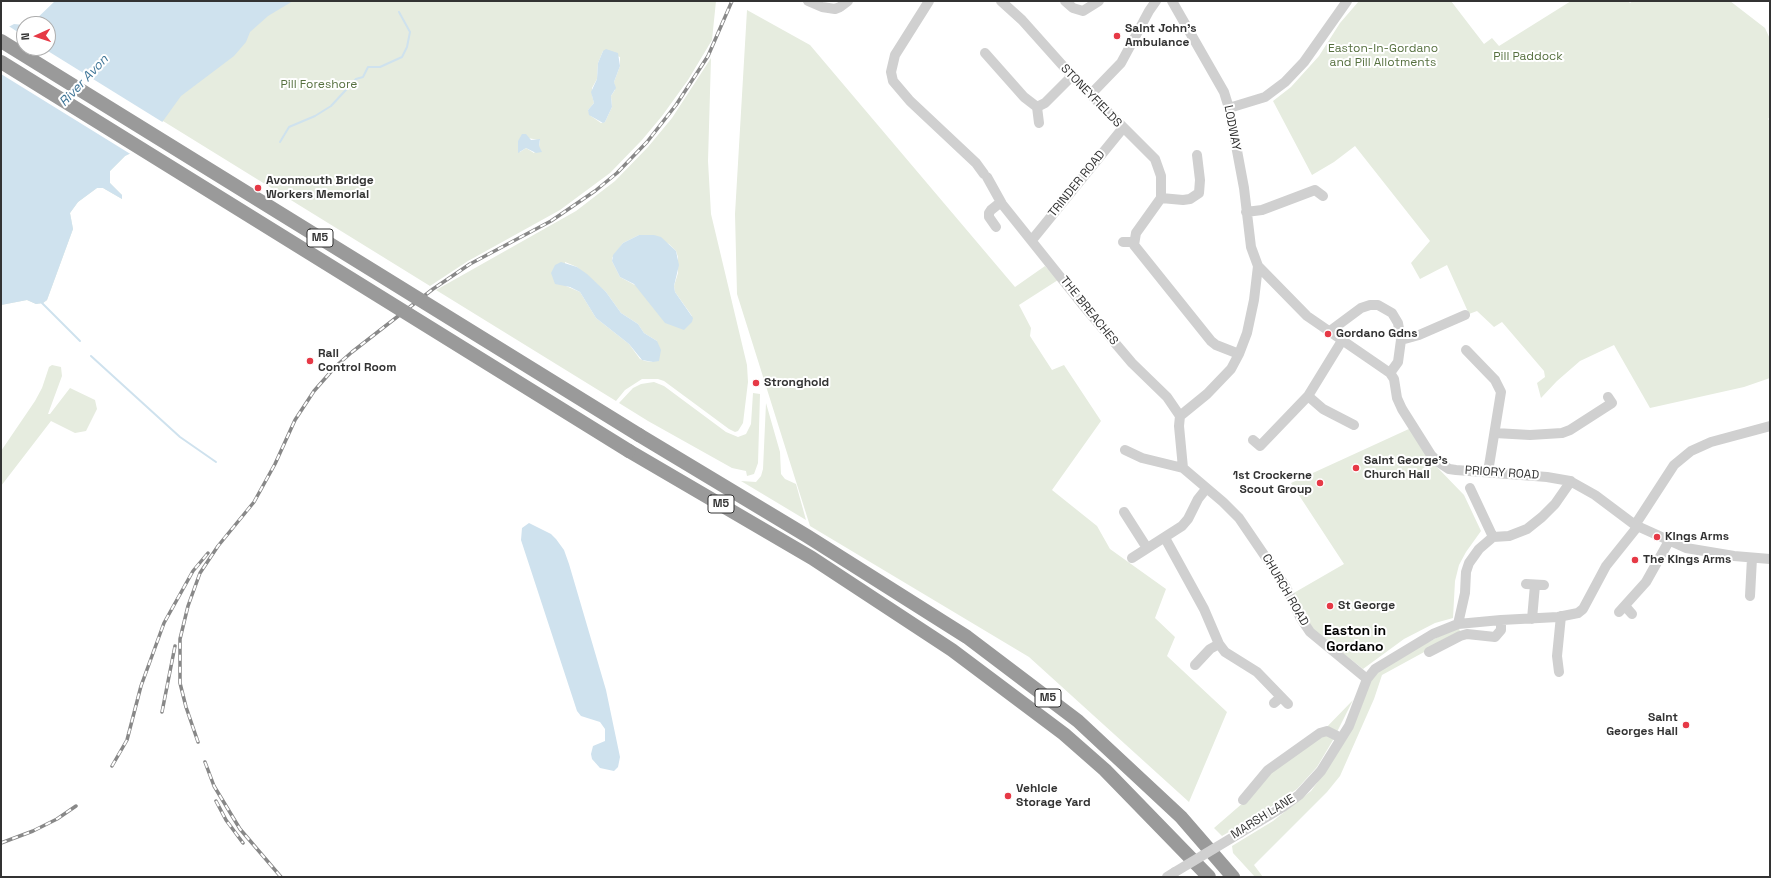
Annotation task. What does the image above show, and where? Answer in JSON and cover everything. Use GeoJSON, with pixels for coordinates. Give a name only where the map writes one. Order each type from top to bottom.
{"type":"FeatureCollection","features":[{"type":"Feature","properties":{"kind":"highway","name":"M5"},"geometry":{"type":"LineString","coordinates":[[1,41],[639,435],[807,536],[967,637],[1078,721],[1181,818],[1233,877]]}},
{"type":"Feature","properties":{"kind":"highway","name":"M5"},"geometry":{"type":"LineString","coordinates":[[1,62],[629,451],[812,558],[952,650],[1064,734],[1105,770],[1208,876]]}},
{"type":"Feature","properties":{"kind":"street"},"geometry":{"type":"LineString","coordinates":[[808,1],[822,7],[834,9],[840,8],[848,1]]}},
{"type":"Feature","properties":{"kind":"street","name":"THE BREACHES"},"geometry":{"type":"LineString","coordinates":[[929,1],[895,55],[892,65],[893,81],[910,101],[976,163],[986,175],[1001,202],[1132,363],[1167,397],[1180,416]]}},
{"type":"Feature","properties":{"kind":"street","name":"STONEYFIELDS"},"geometry":{"type":"LineString","coordinates":[[1001,1],[1022,20],[1072,76],[1155,159],[1161,176],[1161,198]]}},
{"type":"Feature","properties":{"kind":"street"},"geometry":{"type":"LineString","coordinates":[[1065,1],[1073,8],[1083,11],[1098,1]]}},
{"type":"Feature","properties":{"kind":"street"},"geometry":{"type":"LineString","coordinates":[[1091,94],[1121,63],[1149,10],[1156,1]]}},
{"type":"Feature","properties":{"kind":"street","name":"LODWAY"},"geometry":{"type":"LineString","coordinates":[[1172,1],[1224,92],[1229,108],[1244,185],[1251,247],[1258,266]]}},
{"type":"Feature","properties":{"kind":"street"},"geometry":{"type":"LineString","coordinates":[[1229,108],[1265,97],[1285,82],[1304,62],[1347,1]]}},
{"type":"Feature","properties":{"kind":"street"},"geometry":{"type":"LineString","coordinates":[[984,53],[1024,97],[1037,107],[1039,124]]}},
{"type":"Feature","properties":{"kind":"street"},"geometry":{"type":"LineString","coordinates":[[1037,107],[1045,103],[1072,76]]}},
{"type":"Feature","properties":{"kind":"street","name":"TRINDER ROAD"},"geometry":{"type":"LineString","coordinates":[[1032,240],[1123,128]]}},
{"type":"Feature","properties":{"kind":"street"},"geometry":{"type":"LineString","coordinates":[[1198,155],[1200,180],[1198,193],[1195,196],[1183,200],[1161,198],[1136,233],[1134,242],[1137,251],[1211,341],[1216,346],[1239,354]]}},
{"type":"Feature","properties":{"kind":"street"},"geometry":{"type":"LineString","coordinates":[[1246,212],[1262,210],[1318,189]]}},
{"type":"Feature","properties":{"kind":"street"},"geometry":{"type":"LineString","coordinates":[[996,227],[989,217],[989,213],[1001,202]]}},
{"type":"Feature","properties":{"kind":"street"},"geometry":{"type":"LineString","coordinates":[[1123,242],[1134,242]]}},
{"type":"Feature","properties":{"kind":"street"},"geometry":{"type":"LineString","coordinates":[[1258,266],[1295,306],[1330,331],[1343,339],[1390,373],[1398,362],[1401,340],[1398,323],[1392,313],[1378,305],[1370,305],[1361,308],[1330,331]]}},
{"type":"Feature","properties":{"kind":"street"},"geometry":{"type":"LineString","coordinates":[[1125,450],[1142,458],[1183,468],[1179,426],[1180,416],[1207,394],[1231,369],[1239,354],[1247,333],[1254,300],[1258,266]]}},
{"type":"Feature","properties":{"kind":"street"},"geometry":{"type":"LineString","coordinates":[[1401,340],[1464,315]]}},
{"type":"Feature","properties":{"kind":"street"},"geometry":{"type":"LineString","coordinates":[[1258,446],[1308,396],[1343,339]]}},
{"type":"Feature","properties":{"kind":"street"},"geometry":{"type":"LineString","coordinates":[[1466,349],[1495,380],[1501,392],[1488,472]]}},
{"type":"Feature","properties":{"kind":"street","name":"PRIORY ROAD"},"geometry":{"type":"LineString","coordinates":[[1390,373],[1394,379],[1402,409],[1432,455],[1449,469],[1547,477],[1571,481],[1595,495],[1636,526],[1669,541],[1702,552],[1770,559]]}},
{"type":"Feature","properties":{"kind":"street"},"geometry":{"type":"LineString","coordinates":[[1308,396],[1323,409],[1349,425]]}},
{"type":"Feature","properties":{"kind":"street"},"geometry":{"type":"LineString","coordinates":[[1495,433],[1530,435],[1562,433],[1570,430],[1612,403]]}},
{"type":"Feature","properties":{"kind":"street"},"geometry":{"type":"LineString","coordinates":[[1367,679],[1375,669],[1401,653],[1433,634],[1458,624],[1532,619],[1578,613],[1583,609],[1606,566],[1636,526],[1674,465],[1691,452],[1711,442],[1770,426]]}},
{"type":"Feature","properties":{"kind":"street","name":"CHURCH ROAD"},"geometry":{"type":"LineString","coordinates":[[1183,468],[1239,518],[1281,580],[1300,617],[1310,632],[1367,679]]}},
{"type":"Feature","properties":{"kind":"street"},"geometry":{"type":"LineString","coordinates":[[1458,624],[1469,563],[1479,548],[1493,538],[1509,536],[1527,529],[1555,504],[1571,481]]}},
{"type":"Feature","properties":{"kind":"street"},"geometry":{"type":"LineString","coordinates":[[1470,488],[1493,538]]}},
{"type":"Feature","properties":{"kind":"street"},"geometry":{"type":"LineString","coordinates":[[1132,558],[1164,538],[1188,519],[1198,499],[1206,489]]}},
{"type":"Feature","properties":{"kind":"street"},"geometry":{"type":"LineString","coordinates":[[1124,512],[1147,548]]}},
{"type":"Feature","properties":{"kind":"street"},"geometry":{"type":"LineString","coordinates":[[1164,538],[1204,620],[1219,644],[1225,652],[1257,672],[1281,701]]}},
{"type":"Feature","properties":{"kind":"street"},"geometry":{"type":"LineString","coordinates":[[1625,611],[1646,582],[1669,541]]}},
{"type":"Feature","properties":{"kind":"street"},"geometry":{"type":"LineString","coordinates":[[1747,592],[1752,558]]}},
{"type":"Feature","properties":{"kind":"street"},"geometry":{"type":"LineString","coordinates":[[1532,619],[1535,585]]}},
{"type":"Feature","properties":{"kind":"street"},"geometry":{"type":"LineString","coordinates":[[1559,672],[1557,656],[1561,616]]}},
{"type":"Feature","properties":{"kind":"street"},"geometry":{"type":"LineString","coordinates":[[1433,653],[1460,636],[1467,634],[1495,637],[1501,630],[1501,620]]}},
{"type":"Feature","properties":{"kind":"street"},"geometry":{"type":"LineString","coordinates":[[1195,665],[1206,660],[1210,648],[1219,644]]}},
{"type":"Feature","properties":{"kind":"street","name":"MARSH LANE"},"geometry":{"type":"LineString","coordinates":[[1171,874],[1264,820],[1299,795],[1321,771],[1342,738],[1367,679]]}},
{"type":"Feature","properties":{"kind":"street","name":"MARSH LANE"},"geometry":{"type":"LineString","coordinates":[[1243,800],[1268,770],[1320,732],[1327,730],[1342,738]]}},
{"type":"Feature","properties":{"kind":"green space","name":"Pill Foreshore"},"geometry":{"type":"Polygon","coordinates":[[[223,1],[716,1],[712,40],[688,80],[662,116],[642,140],[610,173],[560,210],[468,261],[430,286],[163,121],[131,153],[125,156],[110,171],[110,183],[122,195],[122,199],[103,188],[97,188],[78,202],[70,213],[73,229],[47,300],[43,303],[36,304],[27,300],[1,305],[223,1]],[[603,51],[598,63],[597,79],[592,88],[594,103],[588,110],[591,116],[601,123],[605,122],[612,107],[611,96],[615,90],[614,82],[620,66],[620,57],[603,51]],[[527,138],[518,141],[518,152],[526,148],[534,153],[539,146],[540,140],[527,138]]]}},
{"type":"Feature","properties":{"kind":"green space"},"geometry":{"type":"Polygon","coordinates":[[[1359,1],[1451,1],[1484,44],[1492,38],[1499,46],[1571,1],[1628,1],[1630,3],[1633,1],[1730,1],[1765,28],[1770,39],[1770,117],[1768,119],[1770,121],[1770,378],[1744,387],[1650,408],[1614,345],[1580,361],[1557,381],[1541,398],[1537,383],[1545,377],[1544,371],[1502,322],[1494,327],[1477,311],[1469,314],[1447,265],[1420,279],[1411,263],[1430,241],[1355,146],[1334,162],[1312,175],[1273,101],[1291,87],[1319,56],[1340,23],[1359,1]]]}},
{"type":"Feature","properties":{"kind":"green space"},"geometry":{"type":"Polygon","coordinates":[[[747,10],[810,45],[1015,287],[1045,266],[1058,280],[1019,305],[1031,328],[1030,336],[1052,370],[1064,365],[1101,421],[1052,490],[1097,526],[1110,549],[1166,589],[1155,618],[1175,637],[1167,656],[1227,712],[1189,802],[1029,657],[810,526],[737,294],[735,214],[747,10]]]}},
{"type":"Feature","properties":{"kind":"green space"},"geometry":{"type":"Polygon","coordinates":[[[711,58],[708,161],[711,214],[747,365],[748,382],[743,423],[738,431],[735,432],[664,381],[658,379],[642,379],[625,390],[616,401],[436,290],[576,211],[615,181],[648,147],[672,118],[711,58]],[[639,235],[623,243],[612,258],[620,277],[692,316],[675,292],[674,286],[678,273],[678,257],[676,251],[669,244],[647,235],[639,235]],[[565,262],[566,286],[580,292],[596,318],[629,344],[640,359],[653,362],[657,341],[644,333],[638,324],[621,313],[606,292],[577,267],[565,262]]]}},
{"type":"Feature","properties":{"kind":"green space"},"geometry":{"type":"Polygon","coordinates":[[[52,365],[61,367],[62,376],[48,414],[50,414],[70,388],[95,400],[97,409],[86,431],[75,433],[51,421],[1,486],[1,451],[35,401],[42,388],[49,367],[52,365]]]}},
{"type":"Feature","properties":{"kind":"green space"},"geometry":{"type":"Polygon","coordinates":[[[654,382],[664,386],[726,432],[738,437],[746,434],[751,424],[753,393],[760,394],[758,463],[754,474],[747,476],[746,471],[732,468],[619,403],[633,388],[641,384],[654,382]]]}},
{"type":"Feature","properties":{"kind":"green space"},"geometry":{"type":"Polygon","coordinates":[[[766,403],[780,452],[781,474],[785,479],[796,484],[806,520],[741,481],[756,482],[761,476],[763,469],[766,403]]]}},
{"type":"Feature","properties":{"kind":"green space"},"geometry":{"type":"Polygon","coordinates":[[[1411,428],[1435,465],[1464,495],[1481,531],[1459,565],[1455,581],[1453,618],[1435,623],[1404,639],[1363,669],[1310,627],[1292,594],[1344,564],[1291,483],[1411,428]]]}},
{"type":"Feature","properties":{"kind":"green space"},"geometry":{"type":"Polygon","coordinates":[[[1457,627],[1460,630],[1459,633],[1382,675],[1374,699],[1340,776],[1327,792],[1254,865],[1263,877],[1255,877],[1233,853],[1232,846],[1273,821],[1311,791],[1325,772],[1373,677],[1387,664],[1457,627]]]}},
{"type":"Feature","properties":{"kind":"green space"},"geometry":{"type":"Polygon","coordinates":[[[1353,700],[1333,740],[1317,767],[1297,789],[1260,814],[1222,836],[1214,828],[1244,802],[1269,771],[1320,734],[1353,700]]]}},
{"type":"Feature","properties":{"kind":"water","name":"River Avon"},"geometry":{"type":"Polygon","coordinates":[[[55,1],[293,1],[268,16],[250,32],[246,42],[234,56],[181,96],[163,121],[131,153],[125,156],[110,171],[110,183],[122,195],[122,199],[103,188],[97,188],[78,202],[70,213],[73,229],[47,300],[43,303],[36,304],[27,300],[1,305],[1,31],[16,24],[16,56],[56,56],[56,16],[39,16],[55,1]]]}},
{"type":"Feature","properties":{"kind":"water"},"geometry":{"type":"Polygon","coordinates":[[[606,49],[618,53],[620,66],[614,82],[616,88],[611,96],[612,107],[605,122],[603,123],[589,115],[588,110],[594,103],[591,92],[597,79],[598,63],[603,51],[606,49]]]}},
{"type":"Feature","properties":{"kind":"water"},"geometry":{"type":"Polygon","coordinates":[[[522,134],[526,134],[531,140],[540,139],[539,146],[542,152],[536,153],[526,148],[518,153],[518,141],[522,134]]]}},
{"type":"Feature","properties":{"kind":"water"},"geometry":{"type":"Polygon","coordinates":[[[639,235],[654,235],[661,237],[676,251],[679,265],[674,286],[675,292],[693,318],[692,322],[684,330],[665,323],[634,284],[620,277],[612,261],[613,255],[623,243],[639,235]]]}},
{"type":"Feature","properties":{"kind":"water"},"geometry":{"type":"Polygon","coordinates":[[[561,262],[577,267],[587,274],[606,292],[621,313],[638,324],[644,333],[657,341],[661,350],[659,361],[653,362],[642,360],[629,344],[596,318],[580,292],[570,287],[555,284],[551,273],[555,265],[561,262]]]}},
{"type":"Feature","properties":{"kind":"water"},"geometry":{"type":"Polygon","coordinates":[[[529,523],[551,534],[556,539],[564,550],[569,564],[606,690],[620,757],[618,767],[614,771],[600,768],[592,759],[591,754],[593,746],[605,741],[605,729],[600,722],[581,716],[577,711],[521,540],[522,528],[529,523]]]}},
{"type":"Feature","properties":{"kind":"pier"},"geometry":{"type":"Polygon","coordinates":[[[7,25],[16,31],[16,56],[56,56],[164,123],[132,155],[1,74],[1,29],[7,25]]]}},
{"type":"Feature","properties":{"kind":"waterway"},"geometry":{"type":"LineString","coordinates":[[280,142],[289,127],[315,116],[331,106],[356,79],[363,77],[368,67],[380,67],[402,57],[407,47],[410,32],[399,12]]}},
{"type":"Feature","properties":{"kind":"waterway"},"geometry":{"type":"LineString","coordinates":[[40,301],[80,341]]}},
{"type":"Feature","properties":{"kind":"waterway"},"geometry":{"type":"LineString","coordinates":[[91,356],[180,437],[216,462]]}},
{"type":"Feature","properties":{"kind":"railway"},"geometry":{"type":"LineString","coordinates":[[198,742],[186,707],[180,683],[180,639],[188,606],[200,573],[218,546],[254,502],[275,464],[295,420],[314,391],[336,366],[352,352],[433,289],[470,264],[551,221],[595,191],[617,173],[647,142],[676,105],[708,56],[732,1]]}},
{"type":"Feature","properties":{"kind":"railway"},"geometry":{"type":"LineString","coordinates":[[112,766],[127,740],[141,686],[164,623],[193,571],[208,553]]}},
{"type":"Feature","properties":{"kind":"railway"},"geometry":{"type":"LineString","coordinates":[[162,712],[175,646]]}},
{"type":"Feature","properties":{"kind":"railway"},"geometry":{"type":"LineString","coordinates":[[205,762],[214,786],[240,829],[281,877]]}},
{"type":"Feature","properties":{"kind":"railway"},"geometry":{"type":"LineString","coordinates":[[216,801],[226,820],[243,843]]}},
{"type":"Feature","properties":{"kind":"railway"},"geometry":{"type":"LineString","coordinates":[[1,843],[33,831],[57,819],[76,806]]}},
{"type":"Feature","properties":{"kind":"place","name":"Saint John's Ambulance"},"geometry":{"type":"Point","coordinates":[1117,36]}},
{"type":"Feature","properties":{"kind":"place","name":"Avonmouth Bridge Workers Memorial"},"geometry":{"type":"Point","coordinates":[258,188]}},
{"type":"Feature","properties":{"kind":"place","name":"Gordano Gdns"},"geometry":{"type":"Point","coordinates":[1328,334]}},
{"type":"Feature","properties":{"kind":"place","name":"Rail Control Room"},"geometry":{"type":"Point","coordinates":[310,361]}},
{"type":"Feature","properties":{"kind":"place","name":"Stronghold"},"geometry":{"type":"Point","coordinates":[756,383]}},
{"type":"Feature","properties":{"kind":"place","name":"Saint George's Church Hall"},"geometry":{"type":"Point","coordinates":[1356,468]}},
{"type":"Feature","properties":{"kind":"place","name":"1st Crockerne Scout Group"},"geometry":{"type":"Point","coordinates":[1320,483]}},
{"type":"Feature","properties":{"kind":"place","name":"Kings Arms"},"geometry":{"type":"Point","coordinates":[1657,537]}},
{"type":"Feature","properties":{"kind":"place","name":"The Kings Arms"},"geometry":{"type":"Point","coordinates":[1635,560]}},
{"type":"Feature","properties":{"kind":"place","name":"St George"},"geometry":{"type":"Point","coordinates":[1330,606]}},
{"type":"Feature","properties":{"kind":"place","name":"Saint Georges Hall"},"geometry":{"type":"Point","coordinates":[1686,725]}},
{"type":"Feature","properties":{"kind":"place","name":"Vehicle Storage Yard"},"geometry":{"type":"Point","coordinates":[1008,796]}},
{"type":"Feature","properties":{"kind":"district","name":"Easton in Gordano"},"geometry":{"type":"Point","coordinates":[1355,640]}},
{"type":"Feature","properties":{"kind":"park label","name":"Easton-In-Gordano and Pill Allotments"},"geometry":{"type":"Point","coordinates":[1383,56]}},
{"type":"Feature","properties":{"kind":"park label","name":"Pill Paddock"},"geometry":{"type":"Point","coordinates":[1528,57]}}]}
